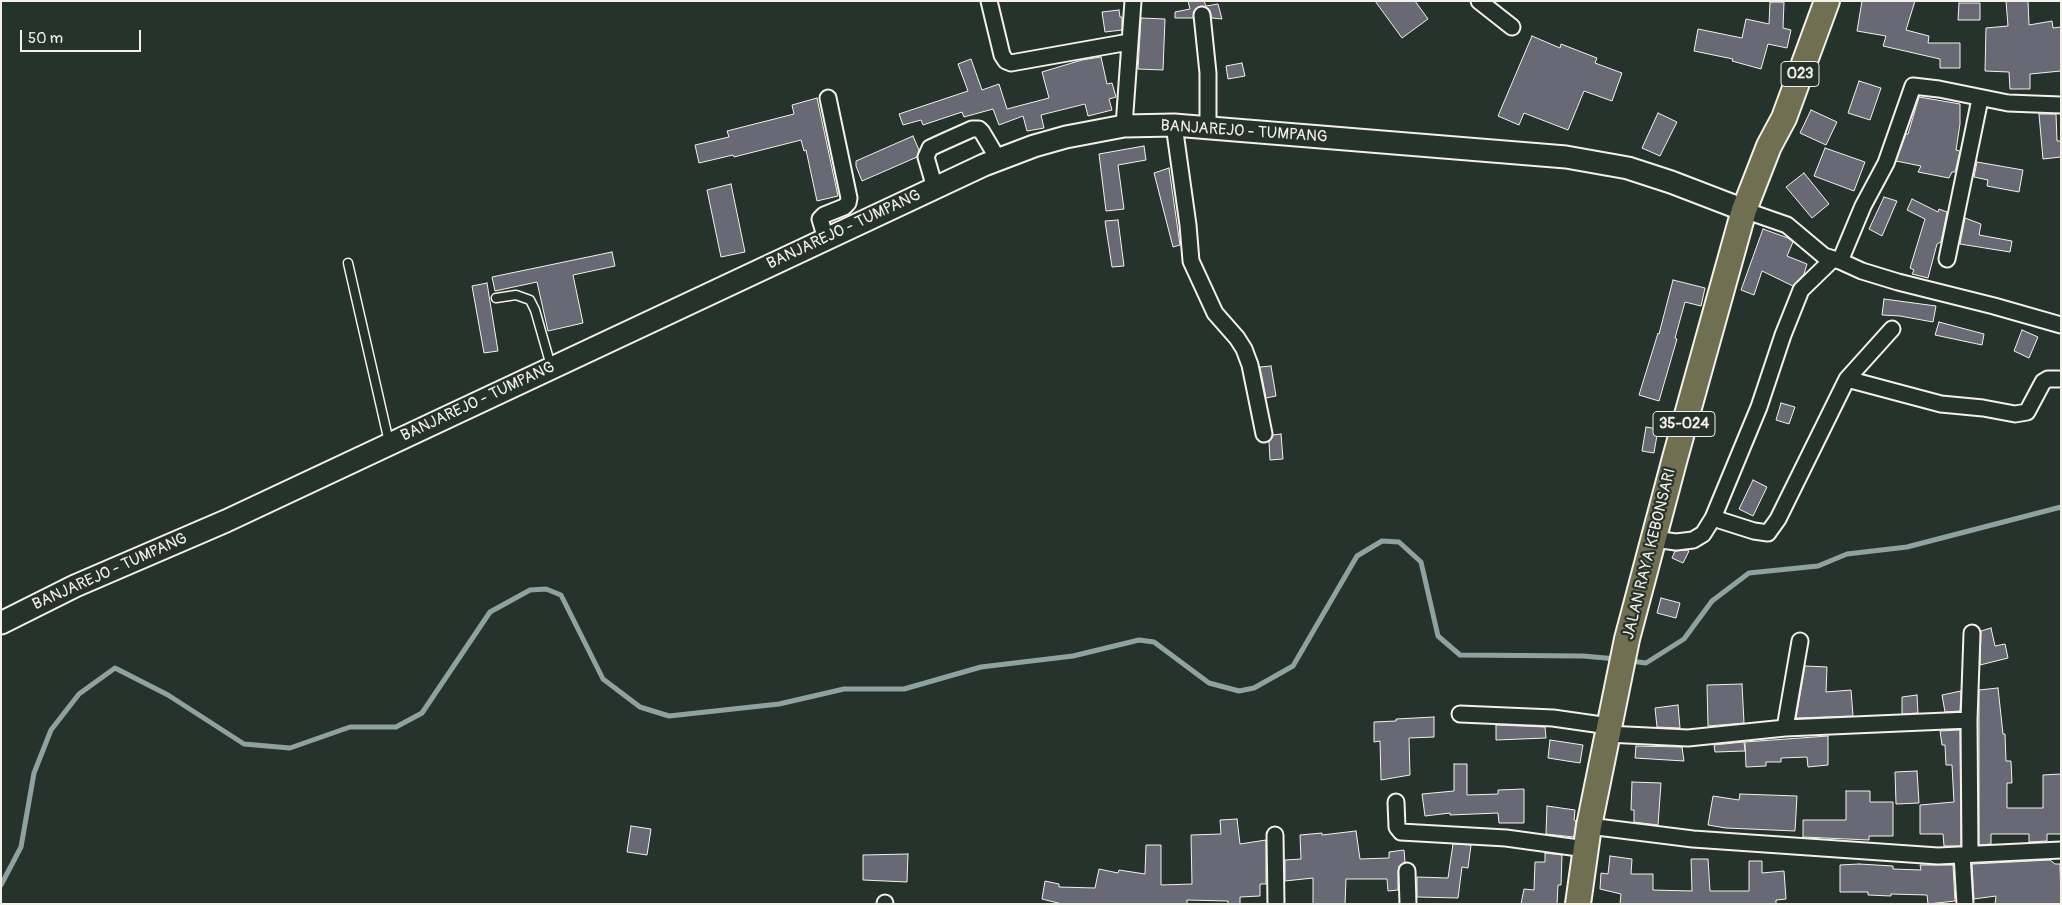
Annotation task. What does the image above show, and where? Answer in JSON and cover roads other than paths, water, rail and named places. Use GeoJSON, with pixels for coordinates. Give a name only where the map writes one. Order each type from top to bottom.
{"type":"FeatureCollection","features":[{"type":"Feature","properties":{"kind":"main road","name":"023"},"geometry":{"type":"LineString","coordinates":[[1744,210],[1769,146],[1784,118],[1827,1]]}},
{"type":"Feature","properties":{"kind":"main road","name":"BANJAREJO - TUMPANG"},"geometry":{"type":"LineString","coordinates":[[1,623],[75,586],[226,521],[998,159],[1053,140],[1124,126],[1208,126],[1307,137],[1588,159],[1628,168],[1671,182],[1744,210]]}},
{"type":"Feature","properties":{"kind":"main road","name":"JALAN RAYA KEBONSARI"},"geometry":{"type":"LineString","coordinates":[[1578,904],[1587,838],[1627,639],[1744,210]]}},
{"type":"Feature","properties":{"kind":"street"},"geometry":{"type":"LineString","coordinates":[[989,1],[1002,53],[1006,61],[1012,63],[1129,42]]}},
{"type":"Feature","properties":{"kind":"street"},"geometry":{"type":"LineString","coordinates":[[1124,126],[1133,1]]}},
{"type":"Feature","properties":{"kind":"street"},"geometry":{"type":"LineString","coordinates":[[1479,1],[1512,27]]}},
{"type":"Feature","properties":{"kind":"street"},"geometry":{"type":"LineString","coordinates":[[1202,15],[1208,73],[1208,126]]}},
{"type":"Feature","properties":{"kind":"street"},"geometry":{"type":"LineString","coordinates":[[1654,539],[1676,542],[1693,540],[1703,534],[1713,518],[1759,407],[1782,335],[1801,290],[1812,277],[1842,257],[1863,206],[1886,163],[1904,115],[1911,88],[1915,86],[1939,89],[1980,99],[2008,103],[2061,105]]}},
{"type":"Feature","properties":{"kind":"street"},"geometry":{"type":"LineString","coordinates":[[826,240],[820,224],[822,217],[844,206],[848,203],[849,198],[828,98]]}},
{"type":"Feature","properties":{"kind":"street"},"geometry":{"type":"LineString","coordinates":[[1947,259],[1980,99]]}},
{"type":"Feature","properties":{"kind":"street"},"geometry":{"type":"LineString","coordinates":[[1174,125],[1191,261],[1215,313],[1238,338],[1244,349],[1252,375],[1264,434]]}},
{"type":"Feature","properties":{"kind":"street"},"geometry":{"type":"LineString","coordinates":[[935,188],[926,157],[930,148],[943,142],[972,129],[978,129],[982,132],[998,159]]}},
{"type":"Feature","properties":{"kind":"street"},"geometry":{"type":"LineString","coordinates":[[1744,210],[1787,225],[1808,245],[1824,256],[1842,257],[1862,271],[2061,325]]}},
{"type":"Feature","properties":{"kind":"street"},"geometry":{"type":"LineString","coordinates":[[1713,518],[1768,533],[1778,519],[1847,379],[1892,329]]}},
{"type":"Feature","properties":{"kind":"street"},"geometry":{"type":"LineString","coordinates":[[1847,379],[1941,404],[1983,408],[2015,414],[2026,412],[2043,382],[2048,379],[2061,379]]}},
{"type":"Feature","properties":{"kind":"street"},"geometry":{"type":"LineString","coordinates":[[1965,904],[1972,633]]}},
{"type":"Feature","properties":{"kind":"street"},"geometry":{"type":"LineString","coordinates":[[1785,728],[1800,641]]}},
{"type":"Feature","properties":{"kind":"street"},"geometry":{"type":"LineString","coordinates":[[1460,714],[1553,718],[1608,730],[1688,738],[1785,728],[1969,720]]}},
{"type":"Feature","properties":{"kind":"street"},"geometry":{"type":"LineString","coordinates":[[1396,802],[1397,827],[1401,832],[1506,838],[1693,839],[1778,843],[1938,856],[2061,850]]}},
{"type":"Feature","properties":{"kind":"street"},"geometry":{"type":"LineString","coordinates":[[1275,834],[1276,904]]}},
{"type":"Feature","properties":{"kind":"street"},"geometry":{"type":"LineString","coordinates":[[1407,872],[1408,904]]}},
{"type":"Feature","properties":{"kind":"lane"},"geometry":{"type":"LineString","coordinates":[[348,263],[389,444]]}},
{"type":"Feature","properties":{"kind":"lane"},"geometry":{"type":"LineString","coordinates":[[496,298],[516,295],[530,300],[535,310],[551,368]]}},
{"type":"Feature","properties":{"kind":"waterway"},"geometry":{"type":"LineString","coordinates":[[1630,661],[1646,663],[1684,639],[1712,601],[1749,573],[1818,566],[1847,554],[1907,547],[2061,507]]}},
{"type":"Feature","properties":{"kind":"waterway"},"geometry":{"type":"LineString","coordinates":[[1,885],[21,847],[34,773],[51,730],[79,694],[115,668],[168,695],[244,744],[290,748],[350,727],[396,727],[422,713],[490,612],[530,590],[546,589],[561,595],[603,679],[640,707],[669,716],[779,704],[844,689],[904,689],[981,667],[1073,656],[1139,640],[1154,642],[1209,683],[1239,691],[1254,688],[1293,666],[1357,556],[1382,541],[1399,542],[1421,562],[1438,636],[1460,655],[1583,656],[1617,659]]}}]}
